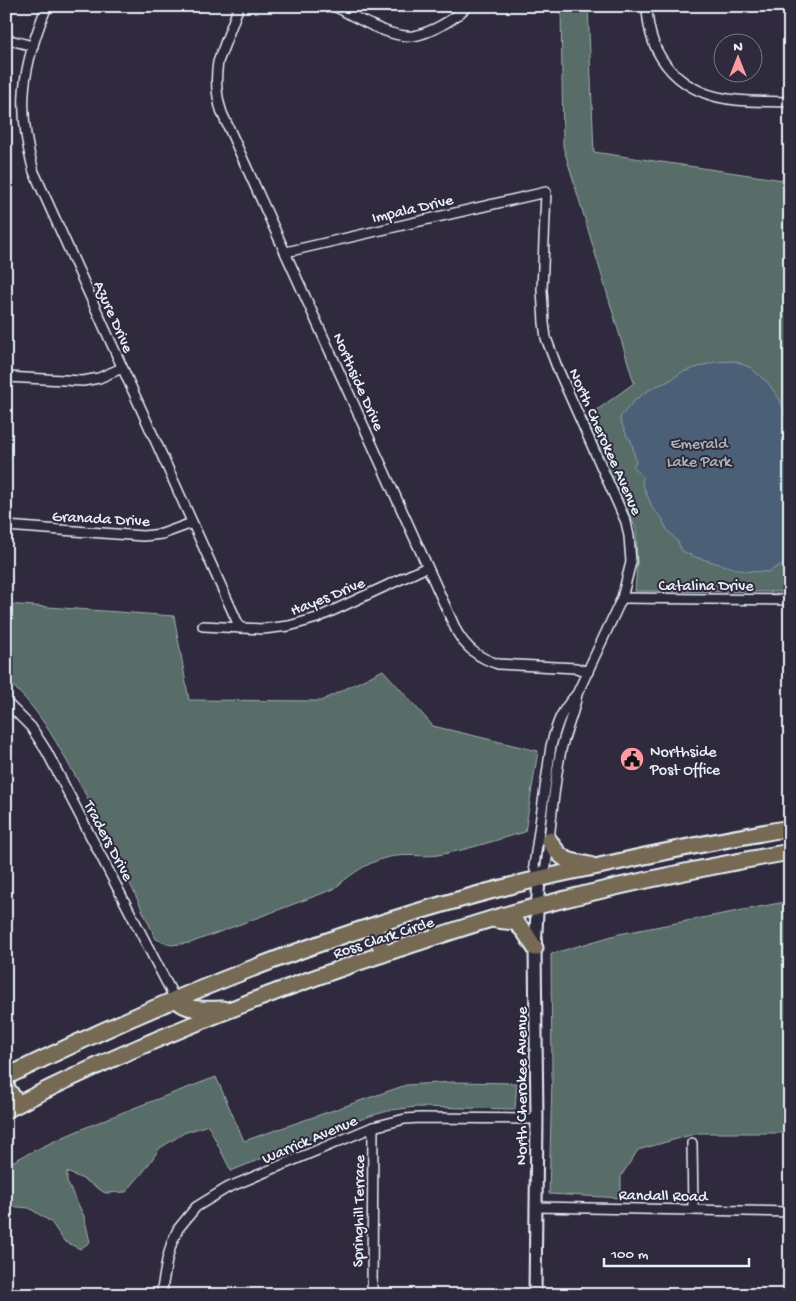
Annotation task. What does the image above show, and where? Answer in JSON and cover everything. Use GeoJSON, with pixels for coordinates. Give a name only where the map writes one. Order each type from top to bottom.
{"type":"FeatureCollection","features":[{"type":"Feature","properties":{"kind":"highway","name":"Ross Clark Circle"},"geometry":{"type":"LineString","coordinates":[[6,1077],[70,1045],[175,999],[374,926],[539,878],[684,847],[790,828]]}},
{"type":"Feature","properties":{"kind":"highway"},"geometry":{"type":"LineString","coordinates":[[549,840],[559,856],[572,862],[598,866]]}},
{"type":"Feature","properties":{"kind":"highway","name":"Ross Clark Circle"},"geometry":{"type":"LineString","coordinates":[[12,1107],[83,1073],[234,1009],[300,983],[383,954],[487,920],[602,889],[690,870],[790,852]]}},
{"type":"Feature","properties":{"kind":"highway"},"geometry":{"type":"LineString","coordinates":[[487,920],[515,922],[524,931],[535,948]]}},
{"type":"Feature","properties":{"kind":"highway"},"geometry":{"type":"LineString","coordinates":[[374,926],[383,954]]}},
{"type":"Feature","properties":{"kind":"highway"},"geometry":{"type":"LineString","coordinates":[[175,999],[182,1006],[191,1009],[234,1009]]}},
{"type":"Feature","properties":{"kind":"highway"},"geometry":{"type":"LineString","coordinates":[[6,1086],[12,1107]]}},
{"type":"Feature","properties":{"kind":"street","name":"Azure Drive"},"geometry":{"type":"LineString","coordinates":[[47,6],[33,46],[22,103],[25,135],[34,172],[240,628]]}},
{"type":"Feature","properties":{"kind":"street","name":"Northside Drive"},"geometry":{"type":"LineString","coordinates":[[239,6],[218,62],[216,80],[218,101],[457,632],[472,652],[489,662],[576,668],[588,672]]}},
{"type":"Feature","properties":{"kind":"street"},"geometry":{"type":"LineString","coordinates":[[334,6],[387,31],[401,36],[413,36],[425,33],[452,19],[467,6]]}},
{"type":"Feature","properties":{"kind":"street"},"geometry":{"type":"LineString","coordinates":[[647,6],[649,30],[654,46],[661,60],[677,77],[703,92],[718,97],[735,100],[790,102]]}},
{"type":"Feature","properties":{"kind":"street"},"geometry":{"type":"LineString","coordinates":[[6,39],[33,46]]}},
{"type":"Feature","properties":{"kind":"street","name":"Impala Drive"},"geometry":{"type":"LineString","coordinates":[[286,252],[546,192]]}},
{"type":"Feature","properties":{"kind":"street","name":"North Cherokee Avenue"},"geometry":{"type":"LineString","coordinates":[[539,878],[534,866],[551,746],[556,727],[565,707],[577,694],[622,598],[631,562],[631,548],[626,522],[556,368],[545,330],[542,290],[546,192]]}},
{"type":"Feature","properties":{"kind":"street"},"geometry":{"type":"LineString","coordinates":[[6,377],[83,382],[99,378],[122,368]]}},
{"type":"Feature","properties":{"kind":"street","name":"Granada Drive"},"geometry":{"type":"LineString","coordinates":[[6,526],[144,536],[173,531],[192,523]]}},
{"type":"Feature","properties":{"kind":"street","name":"Hayes Drive"},"geometry":{"type":"LineString","coordinates":[[203,626],[278,628],[303,623],[428,567]]}},
{"type":"Feature","properties":{"kind":"street","name":"Catalina Drive"},"geometry":{"type":"LineString","coordinates":[[622,598],[790,600]]}},
{"type":"Feature","properties":{"kind":"street","name":"North Cherokee Avenue"},"geometry":{"type":"LineString","coordinates":[[535,1295],[537,1119],[536,906],[539,878],[546,866],[561,749],[566,729],[574,712],[577,694]]}},
{"type":"Feature","properties":{"kind":"street","name":"Traders Drive"},"geometry":{"type":"LineString","coordinates":[[6,702],[31,727],[47,752],[175,999]]}},
{"type":"Feature","properties":{"kind":"street","name":"Warrick Avenue"},"geometry":{"type":"LineString","coordinates":[[161,1295],[167,1260],[178,1229],[196,1207],[227,1188],[373,1127],[405,1119],[537,1119]]}},
{"type":"Feature","properties":{"kind":"street","name":"Springhill Terrace"},"geometry":{"type":"LineString","coordinates":[[372,1295],[373,1127]]}},
{"type":"Feature","properties":{"kind":"street"},"geometry":{"type":"LineString","coordinates":[[692,1143],[693,1210]]}},
{"type":"Feature","properties":{"kind":"street","name":"Randall Road"},"geometry":{"type":"LineString","coordinates":[[536,1207],[790,1212]]}},
{"type":"Feature","properties":{"kind":"green space"},"geometry":{"type":"Polygon","coordinates":[[[561,6],[588,6],[594,152],[790,181],[790,592],[635,591],[637,564],[636,529],[586,418],[634,383],[563,146],[561,6]]]}},
{"type":"Feature","properties":{"kind":"green space"},"geometry":{"type":"Polygon","coordinates":[[[6,604],[174,616],[189,700],[321,701],[383,670],[433,726],[538,751],[525,832],[437,855],[388,857],[371,863],[348,877],[334,889],[190,943],[171,945],[156,939],[104,829],[56,742],[34,709],[6,680],[6,604]]]}},
{"type":"Feature","properties":{"kind":"green space"},"geometry":{"type":"Polygon","coordinates":[[[790,901],[790,1133],[698,1133],[638,1150],[621,1176],[621,1198],[549,1194],[552,1078],[551,954],[619,934],[790,901]]]}},
{"type":"Feature","properties":{"kind":"green space"},"geometry":{"type":"Polygon","coordinates":[[[216,1077],[244,1141],[406,1085],[452,1082],[517,1083],[515,1109],[415,1107],[392,1110],[332,1130],[231,1171],[208,1125],[184,1133],[160,1148],[126,1192],[105,1193],[85,1180],[67,1172],[67,1182],[84,1216],[90,1242],[80,1249],[64,1241],[51,1222],[29,1208],[7,1206],[6,1208],[6,1165],[83,1128],[216,1077]]]}},
{"type":"Feature","properties":{"kind":"water","name":"Emerald Lake Park"},"geometry":{"type":"Polygon","coordinates":[[[735,361],[751,368],[768,383],[780,400],[790,427],[790,560],[768,572],[744,571],[695,557],[682,551],[678,542],[668,531],[663,519],[653,509],[642,483],[643,477],[633,466],[636,462],[631,440],[628,438],[620,420],[621,416],[636,399],[682,372],[715,362],[735,361]]]}},
{"type":"Feature","properties":{"kind":"place","name":"Northside Post Office"},"geometry":{"type":"Point","coordinates":[632,759]}}]}
